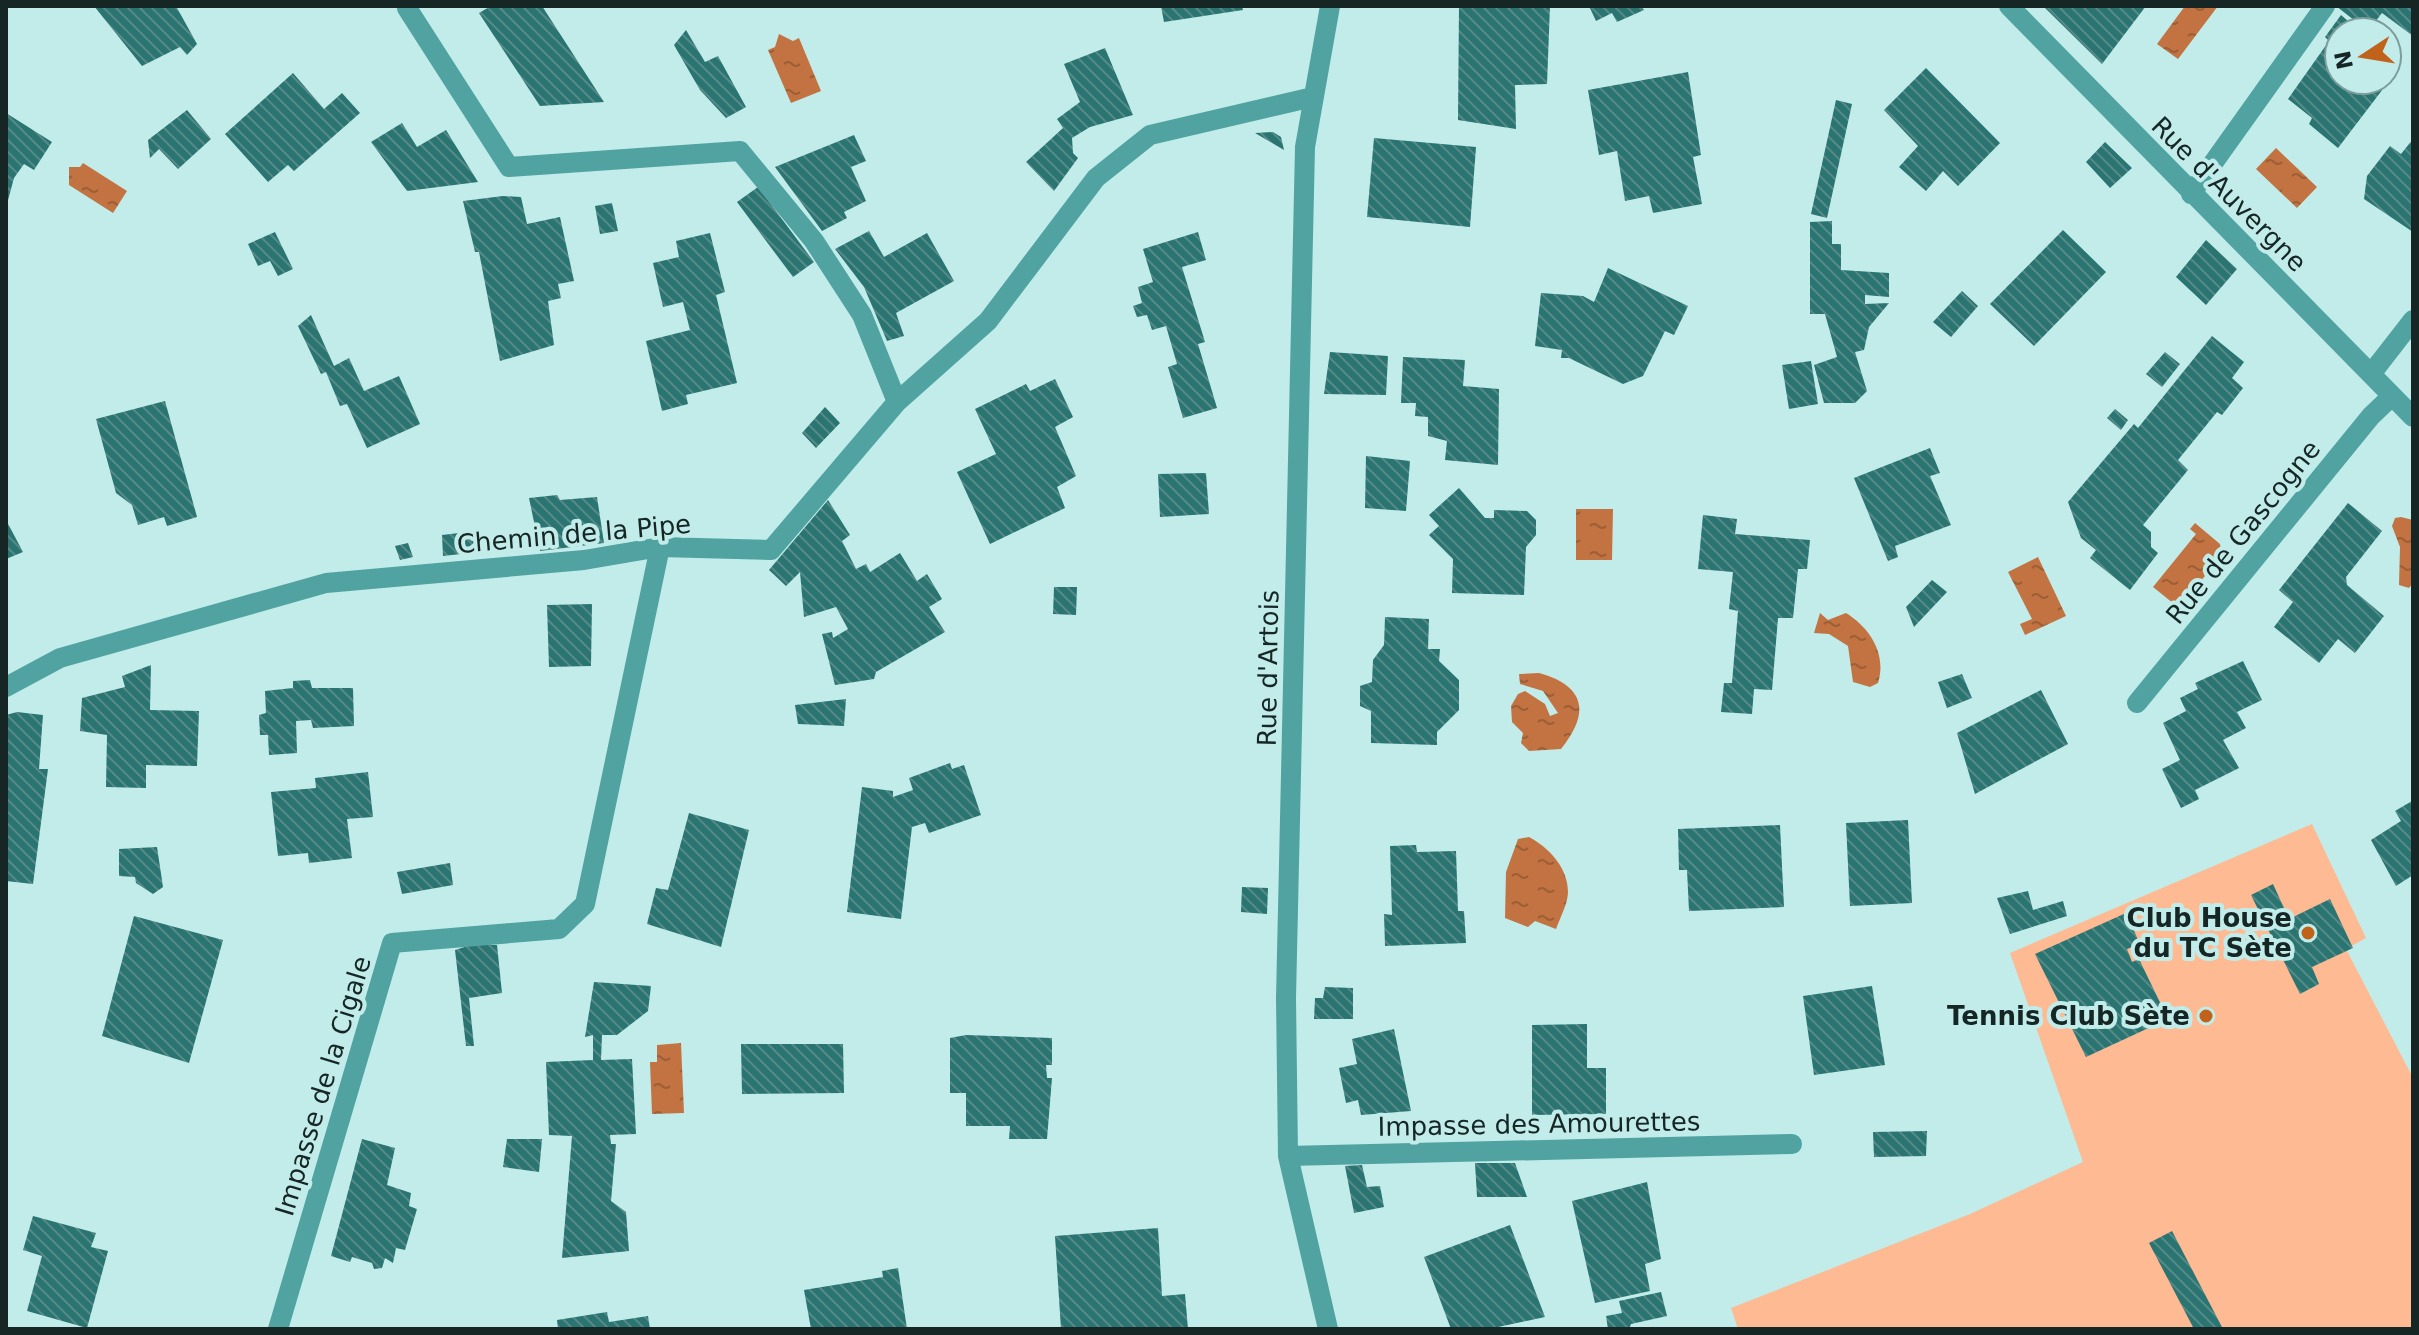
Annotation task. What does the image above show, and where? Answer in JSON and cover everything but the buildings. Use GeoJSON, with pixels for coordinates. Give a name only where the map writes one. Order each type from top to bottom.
{"type":"FeatureCollection","features":[{"type":"Feature","properties":{"kind":"street","name":"Rue d'Artois"},"geometry":{"type":"LineString","coordinates":[[1328,1329],[1288,1156],[1286,998],[1305,179],[1313,97],[1330,6]]}},
{"type":"Feature","properties":{"kind":"street","name":"Rue d'Auvergne"},"geometry":{"type":"LineString","coordinates":[[2009,6],[2413,417]]}},
{"type":"Feature","properties":{"kind":"street"},"geometry":{"type":"LineString","coordinates":[[2191,194],[2325,6]]}},
{"type":"Feature","properties":{"kind":"street"},"geometry":{"type":"LineString","coordinates":[[407,8],[509,167],[740,151],[814,241],[862,315],[897,402]]}},
{"type":"Feature","properties":{"kind":"street","name":"Chemin de la Pipe"},"geometry":{"type":"LineString","coordinates":[[6,687],[60,658],[326,583],[584,560],[660,547],[771,550],[897,402],[988,321],[1096,178],[1150,135],[1313,97]]}},
{"type":"Feature","properties":{"kind":"street"},"geometry":{"type":"LineString","coordinates":[[2371,374],[2413,320]]}},
{"type":"Feature","properties":{"kind":"street","name":"Rue de Gascogne"},"geometry":{"type":"LineString","coordinates":[[2137,703],[2371,416],[2392,396]]}},
{"type":"Feature","properties":{"kind":"street","name":"Impasse de la Cigale"},"geometry":{"type":"LineString","coordinates":[[278,1329],[392,943],[559,929],[585,904],[660,547]]}},
{"type":"Feature","properties":{"kind":"street","name":"Impasse des Amourettes"},"geometry":{"type":"LineString","coordinates":[[1288,1156],[1792,1144]]}},
{"type":"Feature","properties":{"kind":"shaded area","name":"Tennis Club Sète"},"geometry":{"type":"Polygon","coordinates":[[[2312,824],[2366,938],[2346,949],[2413,1078],[2413,1329],[1738,1329],[1731,1308],[1970,1214],[2083,1162],[2010,953],[2312,824]]]}},
{"type":"Feature","properties":{"kind":"water"},"geometry":{"type":"Polygon","coordinates":[[[2185,6],[2218,6],[2178,59],[2157,44],[2185,6]]]}},
{"type":"Feature","properties":{"kind":"water"},"geometry":{"type":"Polygon","coordinates":[[[779,34],[793,41],[799,38],[821,91],[791,103],[768,50],[775,47],[779,34]]]}},
{"type":"Feature","properties":{"kind":"water"},"geometry":{"type":"Polygon","coordinates":[[[2276,148],[2317,187],[2297,208],[2256,169],[2276,148]]]}},
{"type":"Feature","properties":{"kind":"water"},"geometry":{"type":"Polygon","coordinates":[[[83,163],[127,191],[113,213],[69,185],[69,167],[80,167],[83,163]]]}},
{"type":"Feature","properties":{"kind":"water"},"geometry":{"type":"Polygon","coordinates":[[[1576,509],[1613,509],[1612,560],[1576,560],[1576,509]]]}},
{"type":"Feature","properties":{"kind":"water"},"geometry":{"type":"Polygon","coordinates":[[[2395,518],[2413,520],[2413,583],[2409,588],[2399,585],[2400,547],[2392,526],[2395,518]]]}},
{"type":"Feature","properties":{"kind":"water"},"geometry":{"type":"Polygon","coordinates":[[[2195,523],[2220,544],[2222,555],[2179,608],[2153,587],[2196,534],[2190,529],[2195,523]]]}},
{"type":"Feature","properties":{"kind":"water"},"geometry":{"type":"Polygon","coordinates":[[[2038,557],[2066,616],[2025,635],[2020,624],[2032,619],[2008,572],[2038,557]]]}},
{"type":"Feature","properties":{"kind":"water"},"geometry":{"type":"Polygon","coordinates":[[[1820,613],[1828,620],[1846,613],[1869,634],[1880,662],[1878,683],[1870,687],[1853,682],[1848,646],[1829,634],[1814,633],[1820,613]]]}},
{"type":"Feature","properties":{"kind":"water"},"geometry":{"type":"Polygon","coordinates":[[[1539,673],[1566,685],[1578,702],[1576,724],[1561,749],[1529,751],[1521,743],[1523,733],[1512,722],[1511,706],[1518,694],[1525,691],[1545,704],[1550,716],[1558,713],[1543,691],[1520,684],[1519,674],[1539,673]]]}},
{"type":"Feature","properties":{"kind":"water"},"geometry":{"type":"Polygon","coordinates":[[[1529,837],[1556,859],[1565,874],[1567,901],[1556,929],[1535,921],[1528,927],[1505,918],[1506,872],[1518,839],[1529,837]]]}},
{"type":"Feature","properties":{"kind":"water"},"geometry":{"type":"Polygon","coordinates":[[[681,1043],[684,1113],[652,1114],[650,1062],[657,1062],[657,1045],[681,1043]]]}},
{"type":"Feature","properties":{"kind":"place","name":"Club House du TC Sète"},"geometry":{"type":"Point","coordinates":[2308,933]}},
{"type":"Feature","properties":{"kind":"place","name":"Tennis Club Sète"},"geometry":{"type":"Point","coordinates":[2206,1016]}}]}
